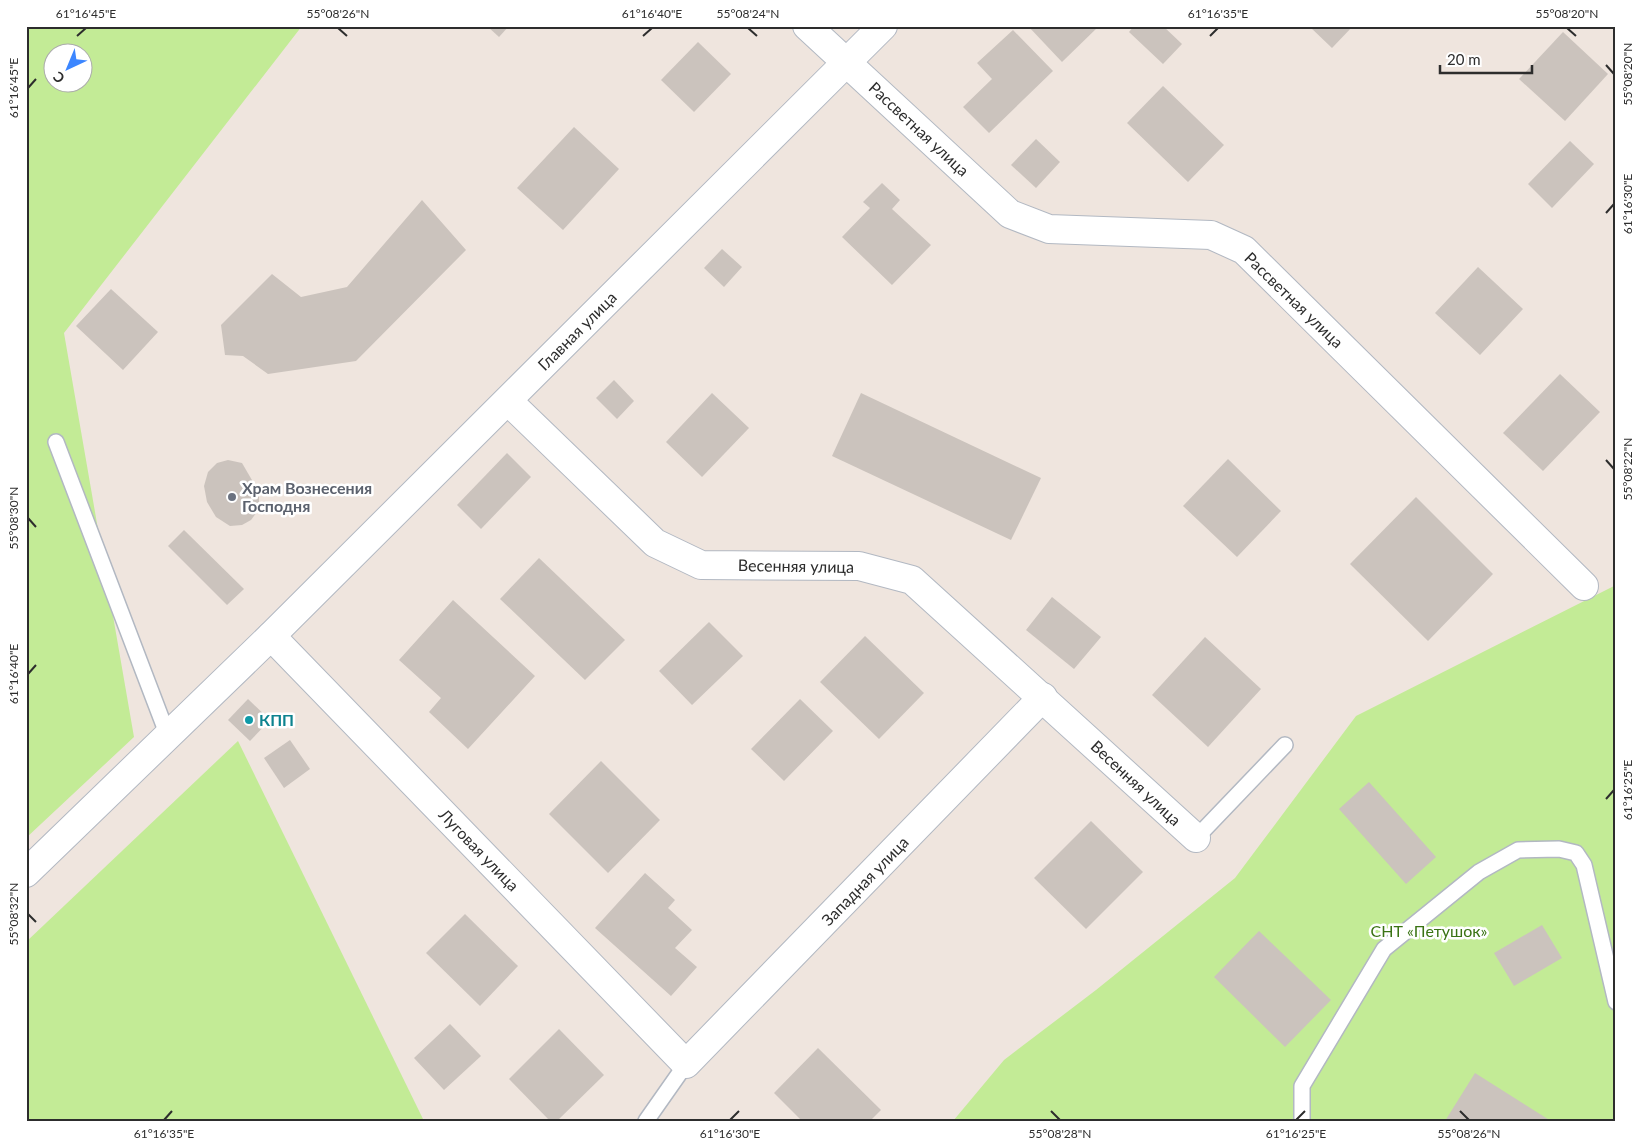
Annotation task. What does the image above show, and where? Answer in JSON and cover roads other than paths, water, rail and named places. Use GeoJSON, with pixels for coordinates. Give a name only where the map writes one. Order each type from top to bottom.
{"type":"FeatureCollection","features":[{"type":"Feature","properties":{"kind":"street","name":"Рассветная улица"},"geometry":{"type":"LineString","coordinates":[[808,26],[1010,214],[1049,229],[1210,235],[1244,250],[1584,586]]}},
{"type":"Feature","properties":{"kind":"street","name":"Главная улица"},"geometry":{"type":"LineString","coordinates":[[26,873],[271,636],[883,26]]}},
{"type":"Feature","properties":{"kind":"street","name":"Весенняя улица"},"geometry":{"type":"LineString","coordinates":[[508,401],[655,543],[700,565],[859,566],[912,580],[1044,697],[1196,838]]}},
{"type":"Feature","properties":{"kind":"street","name":"Луговая улица"},"geometry":{"type":"LineString","coordinates":[[271,636],[686,1064]]}},
{"type":"Feature","properties":{"kind":"street","name":"Западная улица"},"geometry":{"type":"LineString","coordinates":[[686,1064],[1044,697]]}},
{"type":"Feature","properties":{"kind":"lane"},"geometry":{"type":"LineString","coordinates":[[56,442],[168,736]]}},
{"type":"Feature","properties":{"kind":"lane"},"geometry":{"type":"LineString","coordinates":[[1196,838],[1285,745]]}},
{"type":"Feature","properties":{"kind":"lane"},"geometry":{"type":"LineString","coordinates":[[1302,1121],[1302,1086],[1384,949],[1479,872],[1518,850],[1559,849],[1576,853],[1584,865],[1616,1002]]}},
{"type":"Feature","properties":{"kind":"lane"},"geometry":{"type":"LineString","coordinates":[[646,1121],[686,1064]]}},
{"type":"Feature","properties":{"kind":"place","name":"Храм Вознесения Господня"},"geometry":{"type":"Point","coordinates":[232,497]}},
{"type":"Feature","properties":{"kind":"place","name":"КПП"},"geometry":{"type":"Point","coordinates":[249,720]}},
{"type":"Feature","properties":{"kind":"park label","name":"СНТ «Петушок»"},"geometry":{"type":"Point","coordinates":[1429,931]}}]}
